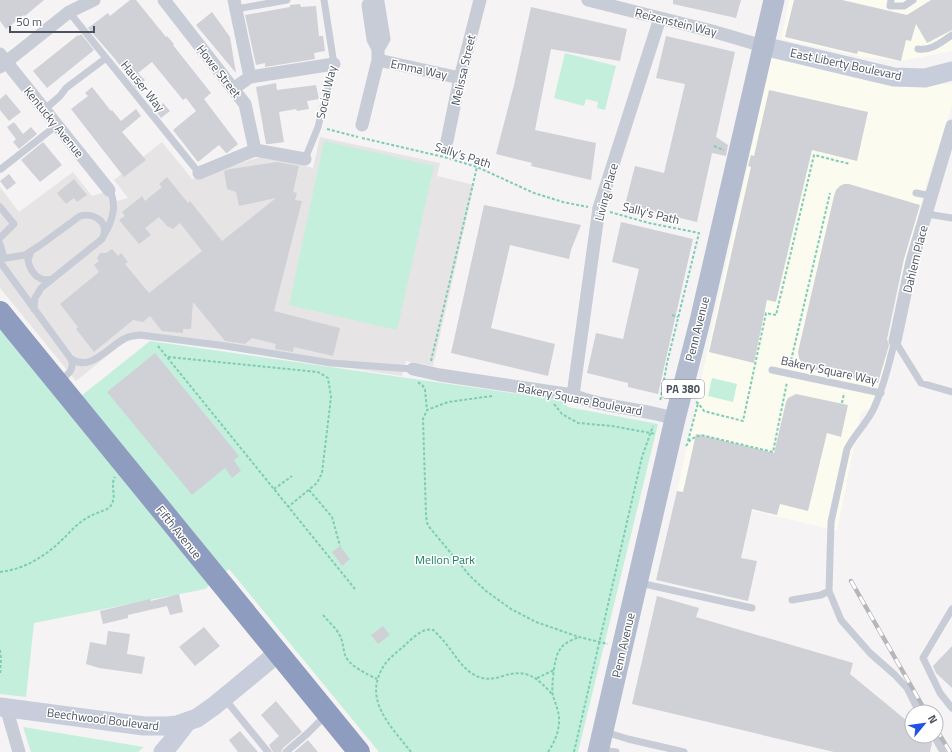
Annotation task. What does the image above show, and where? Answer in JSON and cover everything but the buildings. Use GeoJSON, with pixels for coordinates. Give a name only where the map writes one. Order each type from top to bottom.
{"type":"FeatureCollection","features":[{"type":"Feature","properties":{"kind":"highway","name":"Fifth Avenue"},"geometry":{"type":"LineString","coordinates":[[0,312],[359,752]]}},
{"type":"Feature","properties":{"kind":"main road","name":"Penn Avenue"},"geometry":{"type":"LineString","coordinates":[[604,746],[638,583],[676,432],[680,398],[700,321],[774,0]]}},
{"type":"Feature","properties":{"kind":"main road","name":"East Liberty Boulevard"},"geometry":{"type":"LineString","coordinates":[[763,46],[894,77],[925,78],[952,71]]}},
{"type":"Feature","properties":{"kind":"main road","name":"Beechwood Boulevard"},"geometry":{"type":"LineString","coordinates":[[3,707],[144,726],[167,726],[187,722],[206,712],[278,653]]}},
{"type":"Feature","properties":{"kind":"main road"},"geometry":{"type":"LineString","coordinates":[[163,752],[187,722]]}},
{"type":"Feature","properties":{"kind":"street"},"geometry":{"type":"LineString","coordinates":[[2,61],[69,12],[94,0]]}},
{"type":"Feature","properties":{"kind":"street","name":"Howe Street"},"geometry":{"type":"LineString","coordinates":[[164,0],[245,104],[255,150]]}},
{"type":"Feature","properties":{"kind":"street","name":"Melissa Street"},"geometry":{"type":"LineString","coordinates":[[447,141],[460,78],[480,0]]}},
{"type":"Feature","properties":{"kind":"street","name":"Reizenstein Way"},"geometry":{"type":"LineString","coordinates":[[588,0],[763,46]]}},
{"type":"Feature","properties":{"kind":"street"},"geometry":{"type":"LineString","coordinates":[[235,4],[250,78]]}},
{"type":"Feature","properties":{"kind":"street","name":"Living Place"},"geometry":{"type":"LineString","coordinates":[[573,395],[599,208],[660,18]]}},
{"type":"Feature","properties":{"kind":"street","name":"Emma Way"},"geometry":{"type":"LineString","coordinates":[[362,125],[378,55],[460,78]]}},
{"type":"Feature","properties":{"kind":"street","name":"Kentucky Avenue"},"geometry":{"type":"LineString","coordinates":[[2,61],[57,125],[109,190]]}},
{"type":"Feature","properties":{"kind":"street"},"geometry":{"type":"LineString","coordinates":[[233,89],[250,78],[334,64]]}},
{"type":"Feature","properties":{"kind":"street","name":"Dahlem Place"},"geometry":{"type":"LineString","coordinates":[[894,342],[912,261],[952,126]]}},
{"type":"Feature","properties":{"kind":"street"},"geometry":{"type":"LineString","coordinates":[[199,173],[255,150],[306,159]]}},
{"type":"Feature","properties":{"kind":"street","name":"Bakery Square Boulevard"},"geometry":{"type":"LineString","coordinates":[[413,369],[440,376],[573,395],[676,432]]}},
{"type":"Feature","properties":{"kind":"street"},"geometry":{"type":"LineString","coordinates":[[3,707],[19,752]]}},
{"type":"Feature","properties":{"kind":"lane"},"geometry":{"type":"LineString","coordinates":[[235,4],[288,0]]}},
{"type":"Feature","properties":{"kind":"lane","name":"Social Way"},"geometry":{"type":"LineString","coordinates":[[306,159],[318,127],[334,64],[324,0]]}},
{"type":"Feature","properties":{"kind":"lane"},"geometry":{"type":"LineString","coordinates":[[891,0],[890,6],[904,6],[913,0]]}},
{"type":"Feature","properties":{"kind":"lane","name":"Hauser Way"},"geometry":{"type":"LineString","coordinates":[[69,12],[199,173]]}},
{"type":"Feature","properties":{"kind":"lane"},"geometry":{"type":"LineString","coordinates":[[918,49],[926,50],[952,35]]}},
{"type":"Feature","properties":{"kind":"lane"},"geometry":{"type":"LineString","coordinates":[[44,110],[60,96],[66,88],[106,58]]}},
{"type":"Feature","properties":{"kind":"lane"},"geometry":{"type":"LineString","coordinates":[[1,169],[57,125]]}},
{"type":"Feature","properties":{"kind":"lane"},"geometry":{"type":"LineString","coordinates":[[34,309],[36,294],[52,279],[97,243],[104,235],[109,226],[113,206],[113,198],[109,190]]}},
{"type":"Feature","properties":{"kind":"lane"},"geometry":{"type":"LineString","coordinates":[[916,193],[932,196]]}},
{"type":"Feature","properties":{"kind":"lane"},"geometry":{"type":"LineString","coordinates":[[0,207],[14,224],[0,238]]}},
{"type":"Feature","properties":{"kind":"lane"},"geometry":{"type":"LineString","coordinates":[[1,260],[18,257],[31,251],[74,219],[86,214],[95,217],[102,222],[104,235]]}},
{"type":"Feature","properties":{"kind":"lane"},"geometry":{"type":"LineString","coordinates":[[926,214],[952,218]]}},
{"type":"Feature","properties":{"kind":"lane"},"geometry":{"type":"LineString","coordinates":[[0,244],[1,260],[34,309],[71,359],[73,367],[72,370],[58,383]]}},
{"type":"Feature","properties":{"kind":"lane"},"geometry":{"type":"LineString","coordinates":[[31,251],[28,260],[31,270],[40,279],[52,279]]}},
{"type":"Feature","properties":{"kind":"lane"},"geometry":{"type":"LineString","coordinates":[[71,359],[81,363],[87,363],[94,360],[124,339],[131,336],[150,336],[226,346],[332,363],[413,369]]}},
{"type":"Feature","properties":{"kind":"lane"},"geometry":{"type":"LineString","coordinates":[[894,342],[921,383],[952,392]]}},
{"type":"Feature","properties":{"kind":"lane","name":"Dahlem Place"},"geometry":{"type":"LineString","coordinates":[[829,591],[831,522],[847,449],[852,438],[872,412],[881,392],[894,342]]}},
{"type":"Feature","properties":{"kind":"lane","name":"Bakery Square Way"},"geometry":{"type":"LineString","coordinates":[[772,370],[881,392]]}},
{"type":"Feature","properties":{"kind":"lane"},"geometry":{"type":"LineString","coordinates":[[638,583],[752,608]]}},
{"type":"Feature","properties":{"kind":"lane"},"geometry":{"type":"LineString","coordinates":[[792,600],[821,596],[829,591],[841,620],[870,653],[907,688],[915,704]]}},
{"type":"Feature","properties":{"kind":"lane"},"geometry":{"type":"LineString","coordinates":[[952,609],[923,658],[940,693],[952,708]]}},
{"type":"Feature","properties":{"kind":"lane"},"geometry":{"type":"LineString","coordinates":[[224,698],[268,752]]}},
{"type":"Feature","properties":{"kind":"lane"},"geometry":{"type":"LineString","coordinates":[[286,752],[327,714]]}},
{"type":"Feature","properties":{"kind":"lane"},"geometry":{"type":"LineString","coordinates":[[604,746],[628,739],[684,752]]}},
{"type":"Feature","properties":{"kind":"path","name":"Sally’s Path"},"geometry":{"type":"LineString","coordinates":[[318,127],[444,157],[477,167],[534,193],[563,202],[599,208]]}},
{"type":"Feature","properties":{"kind":"path"},"geometry":{"type":"LineString","coordinates":[[680,398],[704,411],[743,421],[766,313],[776,316],[814,154],[850,164]]}},
{"type":"Feature","properties":{"kind":"path"},"geometry":{"type":"LineString","coordinates":[[428,372],[477,167]]}},
{"type":"Feature","properties":{"kind":"path"},"geometry":{"type":"LineString","coordinates":[[552,402],[562,414],[578,423],[612,426],[650,432],[676,432],[695,437],[701,435],[773,452],[789,373],[830,193]]}},
{"type":"Feature","properties":{"kind":"path","name":"Sally's Path"},"geometry":{"type":"LineString","coordinates":[[599,208],[649,223],[699,233],[678,317]]}},
{"type":"Feature","properties":{"kind":"path"},"geometry":{"type":"LineString","coordinates":[[672,315],[678,317],[672,342],[680,398],[676,432]]}},
{"type":"Feature","properties":{"kind":"path"},"geometry":{"type":"LineString","coordinates":[[150,336],[355,589]]}},
{"type":"Feature","properties":{"kind":"path"},"geometry":{"type":"LineString","coordinates":[[672,342],[676,338]]}},
{"type":"Feature","properties":{"kind":"path"},"geometry":{"type":"LineString","coordinates":[[168,357],[318,372],[328,378],[331,397],[322,473],[316,483],[288,507]]}},
{"type":"Feature","properties":{"kind":"path"},"geometry":{"type":"LineString","coordinates":[[413,369],[419,383],[425,390],[427,410],[423,418],[427,523],[470,576],[486,591],[511,609],[530,619],[579,637],[599,642]]}},
{"type":"Feature","properties":{"kind":"path"},"geometry":{"type":"LineString","coordinates":[[427,410],[448,402],[492,396]]}},
{"type":"Feature","properties":{"kind":"path"},"geometry":{"type":"LineString","coordinates":[[676,432],[680,398]]}},
{"type":"Feature","properties":{"kind":"path"},"geometry":{"type":"LineString","coordinates":[[650,432],[676,432]]}},
{"type":"Feature","properties":{"kind":"path"},"geometry":{"type":"LineString","coordinates":[[574,752],[640,464],[650,432]]}},
{"type":"Feature","properties":{"kind":"path"},"geometry":{"type":"LineString","coordinates":[[0,572],[24,566],[41,558],[60,543],[80,522],[109,508],[114,498],[112,481],[126,467]]}},
{"type":"Feature","properties":{"kind":"path"},"geometry":{"type":"LineString","coordinates":[[274,489],[292,476]]}},
{"type":"Feature","properties":{"kind":"path"},"geometry":{"type":"LineString","coordinates":[[309,490],[332,517],[340,546]]}},
{"type":"Feature","properties":{"kind":"path"},"geometry":{"type":"LineString","coordinates":[[323,615],[339,633],[344,644],[345,656],[350,662],[361,672],[377,679]]}},
{"type":"Feature","properties":{"kind":"path"},"geometry":{"type":"LineString","coordinates":[[412,752],[385,718],[376,700],[375,686],[385,664],[415,636],[426,630],[433,630],[443,639],[467,670],[473,674],[482,678],[493,679],[513,673],[524,673],[536,678],[553,695]]}},
{"type":"Feature","properties":{"kind":"path"},"geometry":{"type":"LineString","coordinates":[[548,752],[555,742],[559,723],[557,707],[553,695],[554,670],[558,651],[568,642],[579,637]]}},
{"type":"Feature","properties":{"kind":"path"},"geometry":{"type":"LineString","coordinates":[[0,650],[0,675]]}},
{"type":"Feature","properties":{"kind":"path"},"geometry":{"type":"LineString","coordinates":[[536,678],[554,670]]}},
{"type":"Feature","properties":{"kind":"shaded area"},"geometry":{"type":"Polygon","coordinates":[[[789,0],[952,0],[952,51],[901,61],[862,57],[781,39],[789,0]]]}},
{"type":"Feature","properties":{"kind":"shaded area"},"geometry":{"type":"Polygon","coordinates":[[[771,57],[875,83],[952,84],[952,105],[925,189],[882,349],[890,367],[880,404],[861,412],[837,531],[677,492],[771,57]]]}},
{"type":"Feature","properties":{"kind":"shaded area"},"geometry":{"type":"Polygon","coordinates":[[[320,137],[440,163],[437,176],[474,185],[433,366],[406,361],[402,376],[133,335],[76,381],[0,288],[0,187],[19,212],[73,172],[92,196],[106,192],[114,202],[128,198],[114,180],[162,142],[192,179],[266,155],[313,168],[320,137]]]}},
{"type":"Feature","properties":{"kind":"green space"},"geometry":{"type":"Polygon","coordinates":[[[565,53],[616,66],[605,110],[597,108],[598,102],[586,99],[584,106],[554,98],[565,53]]]}},
{"type":"Feature","properties":{"kind":"green space"},"geometry":{"type":"Polygon","coordinates":[[[324,141],[434,166],[397,330],[289,305],[324,141]]]}},
{"type":"Feature","properties":{"kind":"green space","name":"Mellon Park"},"geometry":{"type":"Polygon","coordinates":[[[0,329],[66,408],[150,341],[561,400],[568,407],[658,424],[578,752],[379,752],[229,569],[205,589],[34,623],[26,697],[0,694],[0,329]]]}},
{"type":"Feature","properties":{"kind":"green space"},"geometry":{"type":"Polygon","coordinates":[[[712,378],[737,384],[733,402],[708,396],[712,378]]]}},
{"type":"Feature","properties":{"kind":"green space"},"geometry":{"type":"Polygon","coordinates":[[[23,727],[144,747],[138,752],[31,752],[23,727]]]}},
{"type":"Feature","properties":{"kind":"railway"},"geometry":{"type":"LineString","coordinates":[[851,581],[921,704]]}},
{"type":"Feature","properties":{"kind":"railway"},"geometry":{"type":"LineString","coordinates":[[944,742],[950,752]]}}]}
